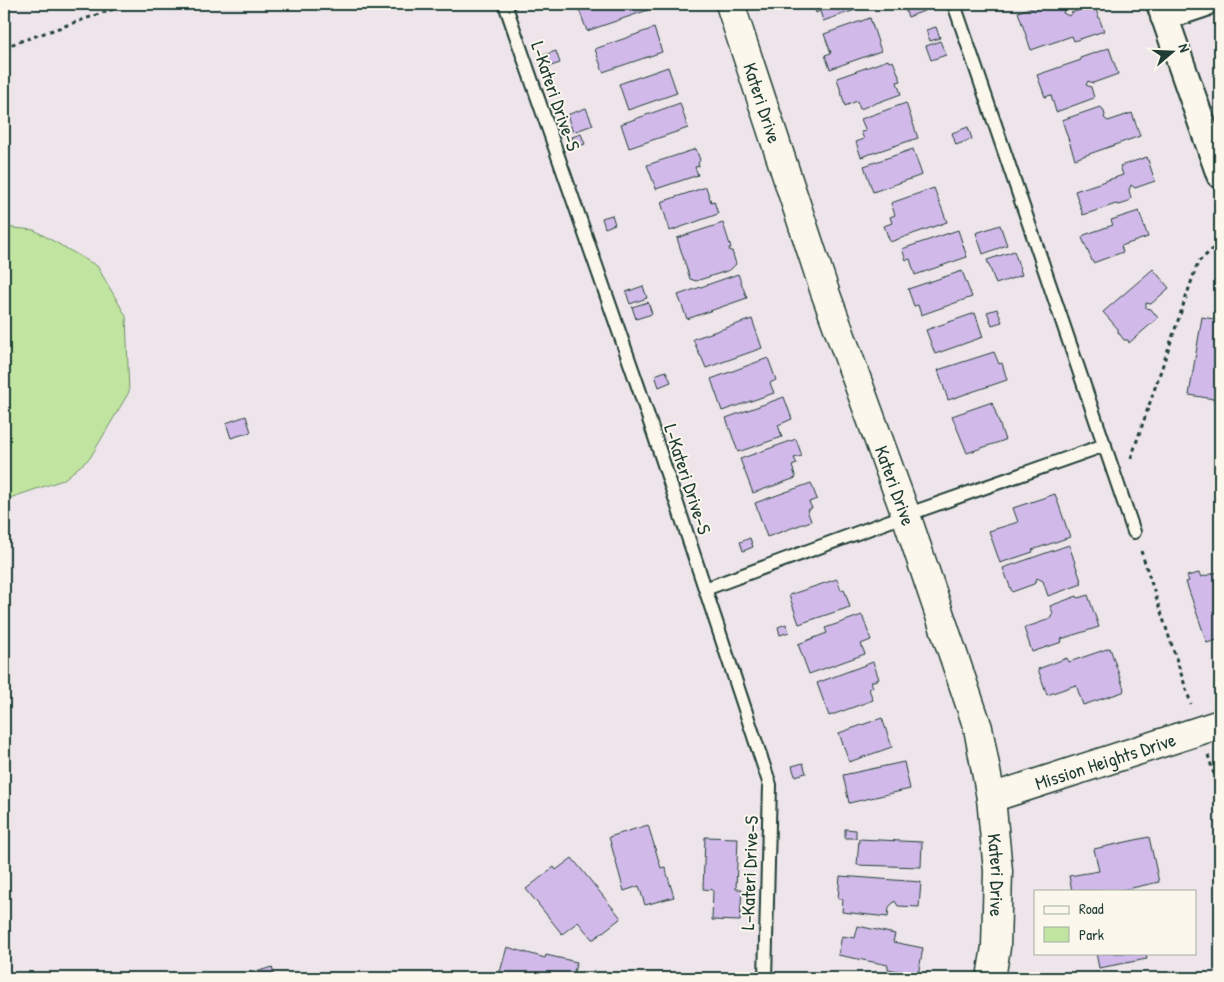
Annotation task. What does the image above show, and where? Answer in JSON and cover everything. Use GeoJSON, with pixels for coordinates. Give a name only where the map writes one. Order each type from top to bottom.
{"type":"FeatureCollection","features":[{"type":"Feature","properties":{"kind":"street","name":"Kateri Drive"},"geometry":{"type":"LineString","coordinates":[[730,4],[825,292],[906,515],[978,728],[991,798],[998,871],[996,947],[991,978]]}},
{"type":"Feature","properties":{"kind":"street"},"geometry":{"type":"LineString","coordinates":[[1203,4],[1162,10],[1220,176]]}},
{"type":"Feature","properties":{"kind":"street","name":"Mission Heights Drive"},"geometry":{"type":"LineString","coordinates":[[991,798],[1210,727]]}},
{"type":"Feature","properties":{"kind":"lane","name":"L-Kateri Drive-S"},"geometry":{"type":"LineString","coordinates":[[504,4],[642,398],[770,785],[765,978]]}},
{"type":"Feature","properties":{"kind":"lane"},"geometry":{"type":"LineString","coordinates":[[954,4],[1134,532]]}},
{"type":"Feature","properties":{"kind":"lane"},"geometry":{"type":"LineString","coordinates":[[705,589],[906,515],[1105,445]]}},
{"type":"Feature","properties":{"kind":"path"},"geometry":{"type":"LineString","coordinates":[[4,47],[128,4]]}},
{"type":"Feature","properties":{"kind":"path"},"geometry":{"type":"LineString","coordinates":[[1113,468],[1130,463],[1198,262],[1220,243]]}},
{"type":"Feature","properties":{"kind":"path"},"geometry":{"type":"LineString","coordinates":[[1134,532],[1210,727],[1220,793]]}},
{"type":"Feature","properties":{"kind":"green space"},"geometry":{"type":"Polygon","coordinates":[[[4,227],[34,230],[97,266],[126,316],[129,392],[90,458],[63,480],[4,500],[4,227]]]}},
{"type":"Feature","properties":{"kind":"building"},"geometry":{"type":"Polygon","coordinates":[[[588,4],[646,4],[648,10],[587,31],[578,7],[588,4]]]}},
{"type":"Feature","properties":{"kind":"building"},"geometry":{"type":"Polygon","coordinates":[[[813,4],[873,4],[823,21],[820,11],[816,13],[813,4]]]}},
{"type":"Feature","properties":{"kind":"building"},"geometry":{"type":"Polygon","coordinates":[[[903,4],[921,4],[924,11],[908,17],[903,4]]]}},
{"type":"Feature","properties":{"kind":"building"},"geometry":{"type":"Polygon","coordinates":[[[1042,4],[1062,4],[1063,13],[1069,16],[1071,13],[1094,5],[1104,31],[1074,41],[1072,36],[1031,50],[1018,12],[1042,4]]]}},
{"type":"Feature","properties":{"kind":"building"},"geometry":{"type":"Polygon","coordinates":[[[870,18],[881,51],[830,69],[825,55],[831,53],[824,34],[870,18]]]}},
{"type":"Feature","properties":{"kind":"building"},"geometry":{"type":"Polygon","coordinates":[[[936,27],[940,38],[930,41],[926,30],[936,27]]]}},
{"type":"Feature","properties":{"kind":"building"},"geometry":{"type":"Polygon","coordinates":[[[654,28],[662,52],[603,72],[595,49],[654,28]]]}},
{"type":"Feature","properties":{"kind":"building"},"geometry":{"type":"Polygon","coordinates":[[[940,41],[946,55],[931,60],[926,46],[940,41]]]}},
{"type":"Feature","properties":{"kind":"building"},"geometry":{"type":"Polygon","coordinates":[[[1109,48],[1118,74],[1093,83],[1088,81],[1086,85],[1091,87],[1094,98],[1056,112],[1051,95],[1045,97],[1037,75],[1109,48]]]}},
{"type":"Feature","properties":{"kind":"building"},"geometry":{"type":"Polygon","coordinates":[[[556,51],[560,63],[548,67],[544,55],[556,51]]]}},
{"type":"Feature","properties":{"kind":"building"},"geometry":{"type":"Polygon","coordinates":[[[888,60],[889,62],[893,61],[901,81],[897,82],[901,94],[860,109],[857,101],[845,106],[837,78],[888,60]]]}},
{"type":"Feature","properties":{"kind":"building"},"geometry":{"type":"Polygon","coordinates":[[[668,67],[677,93],[628,110],[619,84],[668,67]]]}},
{"type":"Feature","properties":{"kind":"building"},"geometry":{"type":"Polygon","coordinates":[[[680,103],[688,128],[629,148],[621,124],[680,103]]]}},
{"type":"Feature","properties":{"kind":"building"},"geometry":{"type":"Polygon","coordinates":[[[906,103],[918,138],[861,157],[856,142],[864,139],[861,132],[866,131],[861,119],[906,103]]]}},
{"type":"Feature","properties":{"kind":"building"},"geometry":{"type":"Polygon","coordinates":[[[1100,107],[1103,109],[1104,118],[1108,121],[1132,113],[1140,136],[1075,159],[1062,120],[1100,107]]]}},
{"type":"Feature","properties":{"kind":"building"},"geometry":{"type":"Polygon","coordinates":[[[586,108],[593,125],[573,132],[567,115],[586,108]]]}},
{"type":"Feature","properties":{"kind":"building"},"geometry":{"type":"Polygon","coordinates":[[[968,127],[972,139],[956,145],[952,133],[968,127]]]}},
{"type":"Feature","properties":{"kind":"building"},"geometry":{"type":"Polygon","coordinates":[[[581,134],[585,144],[576,147],[572,137],[581,134]]]}},
{"type":"Feature","properties":{"kind":"building"},"geometry":{"type":"Polygon","coordinates":[[[696,149],[700,160],[699,166],[695,167],[698,175],[656,189],[647,165],[696,149]]]}},
{"type":"Feature","properties":{"kind":"building"},"geometry":{"type":"Polygon","coordinates":[[[913,149],[922,175],[873,192],[864,166],[913,149]]]}},
{"type":"Feature","properties":{"kind":"building"},"geometry":{"type":"Polygon","coordinates":[[[1147,157],[1155,181],[1135,188],[1131,185],[1129,190],[1131,199],[1126,203],[1116,204],[1083,215],[1075,191],[1123,175],[1120,166],[1147,157]]]}},
{"type":"Feature","properties":{"kind":"building"},"geometry":{"type":"Polygon","coordinates":[[[706,187],[711,202],[714,201],[718,214],[670,231],[661,202],[706,187]]]}},
{"type":"Feature","properties":{"kind":"building"},"geometry":{"type":"Polygon","coordinates":[[[934,188],[947,222],[890,242],[884,226],[892,223],[890,217],[895,215],[891,203],[934,188]]]}},
{"type":"Feature","properties":{"kind":"building"},"geometry":{"type":"Polygon","coordinates":[[[1139,211],[1148,237],[1121,246],[1123,252],[1093,263],[1082,238],[1084,235],[1113,225],[1111,220],[1139,211]]]}},
{"type":"Feature","properties":{"kind":"building"},"geometry":{"type":"Polygon","coordinates":[[[612,215],[615,224],[605,228],[602,218],[612,215]]]}},
{"type":"Feature","properties":{"kind":"building"},"geometry":{"type":"Polygon","coordinates":[[[723,223],[731,248],[729,248],[732,251],[736,264],[730,270],[696,281],[690,279],[677,238],[723,223]]]}},
{"type":"Feature","properties":{"kind":"building"},"geometry":{"type":"Polygon","coordinates":[[[1000,225],[1007,245],[983,254],[976,233],[1000,225]]]}},
{"type":"Feature","properties":{"kind":"building"},"geometry":{"type":"Polygon","coordinates":[[[958,230],[967,257],[915,275],[910,259],[906,260],[902,249],[958,230]]]}},
{"type":"Feature","properties":{"kind":"building"},"geometry":{"type":"Polygon","coordinates":[[[1014,251],[1022,275],[996,284],[987,260],[1014,251]]]}},
{"type":"Feature","properties":{"kind":"building"},"geometry":{"type":"Polygon","coordinates":[[[1153,269],[1169,288],[1151,304],[1146,303],[1146,308],[1151,309],[1158,318],[1129,343],[1128,340],[1124,340],[1118,329],[1103,312],[1153,269]]]}},
{"type":"Feature","properties":{"kind":"building"},"geometry":{"type":"Polygon","coordinates":[[[962,271],[972,297],[921,315],[918,305],[914,306],[908,289],[962,271]]]}},
{"type":"Feature","properties":{"kind":"building"},"geometry":{"type":"Polygon","coordinates":[[[738,274],[747,298],[687,319],[678,295],[738,274]]]}},
{"type":"Feature","properties":{"kind":"building"},"geometry":{"type":"Polygon","coordinates":[[[643,286],[647,298],[630,304],[626,292],[643,286]]]}},
{"type":"Feature","properties":{"kind":"building"},"geometry":{"type":"Polygon","coordinates":[[[648,302],[652,314],[636,319],[632,307],[648,302]]]}},
{"type":"Feature","properties":{"kind":"building"},"geometry":{"type":"Polygon","coordinates":[[[997,309],[1002,322],[992,325],[987,312],[997,309]]]}},
{"type":"Feature","properties":{"kind":"building"},"geometry":{"type":"Polygon","coordinates":[[[975,313],[983,337],[935,354],[926,330],[975,313]]]}},
{"type":"Feature","properties":{"kind":"building"},"geometry":{"type":"Polygon","coordinates":[[[1202,317],[1220,320],[1220,347],[1218,348],[1220,350],[1220,400],[1189,395],[1202,317]]]}},
{"type":"Feature","properties":{"kind":"building"},"geometry":{"type":"Polygon","coordinates":[[[752,319],[762,348],[706,368],[693,339],[752,319]]]}},
{"type":"Feature","properties":{"kind":"building"},"geometry":{"type":"Polygon","coordinates":[[[994,352],[999,364],[1002,363],[1007,380],[948,400],[938,370],[994,352]]]}},
{"type":"Feature","properties":{"kind":"building"},"geometry":{"type":"Polygon","coordinates":[[[768,358],[776,380],[770,383],[774,393],[722,411],[711,379],[768,358]]]}},
{"type":"Feature","properties":{"kind":"building"},"geometry":{"type":"Polygon","coordinates":[[[666,371],[671,382],[659,387],[655,375],[666,371]]]}},
{"type":"Feature","properties":{"kind":"building"},"geometry":{"type":"Polygon","coordinates":[[[784,397],[792,419],[778,425],[782,437],[738,452],[726,418],[784,397]]]}},
{"type":"Feature","properties":{"kind":"building"},"geometry":{"type":"Polygon","coordinates":[[[992,402],[1005,440],[967,453],[952,416],[992,402]]]}},
{"type":"Feature","properties":{"kind":"building"},"geometry":{"type":"Polygon","coordinates":[[[246,416],[251,432],[231,438],[226,423],[246,416]]]}},
{"type":"Feature","properties":{"kind":"building"},"geometry":{"type":"Polygon","coordinates":[[[796,439],[802,456],[794,458],[797,464],[792,466],[796,478],[753,493],[740,459],[796,439]]]}},
{"type":"Feature","properties":{"kind":"building"},"geometry":{"type":"Polygon","coordinates":[[[811,483],[817,499],[809,502],[812,508],[807,510],[811,521],[767,537],[755,503],[811,483]]]}},
{"type":"Feature","properties":{"kind":"building"},"geometry":{"type":"Polygon","coordinates":[[[1055,494],[1070,537],[1000,563],[989,531],[1018,522],[1013,508],[1055,494]]]}},
{"type":"Feature","properties":{"kind":"building"},"geometry":{"type":"Polygon","coordinates":[[[750,538],[753,547],[743,551],[740,542],[750,538]]]}},
{"type":"Feature","properties":{"kind":"building"},"geometry":{"type":"Polygon","coordinates":[[[1069,545],[1082,584],[1048,596],[1043,581],[1037,578],[1034,584],[1012,592],[1003,568],[1069,545]]]}},
{"type":"Feature","properties":{"kind":"building"},"geometry":{"type":"Polygon","coordinates":[[[1218,572],[1220,580],[1220,639],[1207,643],[1186,582],[1189,581],[1187,576],[1199,573],[1201,577],[1218,572]]]}},
{"type":"Feature","properties":{"kind":"building"},"geometry":{"type":"Polygon","coordinates":[[[837,579],[841,590],[844,589],[850,607],[799,624],[789,595],[837,579]]]}},
{"type":"Feature","properties":{"kind":"building"},"geometry":{"type":"Polygon","coordinates":[[[1088,595],[1099,627],[1061,639],[1062,642],[1032,652],[1024,628],[1050,619],[1053,613],[1050,606],[1077,596],[1078,598],[1088,595]]]}},
{"type":"Feature","properties":{"kind":"building"},"geometry":{"type":"Polygon","coordinates":[[[862,615],[871,640],[861,644],[865,654],[809,674],[798,644],[827,633],[825,628],[862,615]]]}},
{"type":"Feature","properties":{"kind":"building"},"geometry":{"type":"Polygon","coordinates":[[[786,624],[789,632],[780,635],[778,627],[786,624]]]}},
{"type":"Feature","properties":{"kind":"building"},"geometry":{"type":"Polygon","coordinates":[[[1110,648],[1124,689],[1123,692],[1083,705],[1076,685],[1047,695],[1038,669],[1067,658],[1069,662],[1110,648]]]}},
{"type":"Feature","properties":{"kind":"building"},"geometry":{"type":"Polygon","coordinates":[[[873,662],[879,679],[871,682],[873,687],[869,689],[873,700],[829,716],[817,683],[873,662]]]}},
{"type":"Feature","properties":{"kind":"building"},"geometry":{"type":"Polygon","coordinates":[[[882,718],[892,747],[849,762],[839,733],[882,718]]]}},
{"type":"Feature","properties":{"kind":"building"},"geometry":{"type":"Polygon","coordinates":[[[904,762],[910,789],[849,803],[843,775],[904,762]]]}},
{"type":"Feature","properties":{"kind":"building"},"geometry":{"type":"Polygon","coordinates":[[[803,763],[806,773],[795,776],[792,766],[803,763]]]}},
{"type":"Feature","properties":{"kind":"building"},"geometry":{"type":"Polygon","coordinates":[[[648,825],[661,868],[665,867],[674,897],[645,905],[639,886],[624,891],[609,837],[648,825]]]}},
{"type":"Feature","properties":{"kind":"building"},"geometry":{"type":"Polygon","coordinates":[[[845,829],[856,830],[856,838],[845,838],[845,829]]]}},
{"type":"Feature","properties":{"kind":"building"},"geometry":{"type":"Polygon","coordinates":[[[705,837],[738,838],[736,889],[742,889],[740,921],[712,920],[713,890],[703,889],[705,837]]]}},
{"type":"Feature","properties":{"kind":"building"},"geometry":{"type":"Polygon","coordinates":[[[1149,837],[1159,882],[1123,890],[1072,890],[1069,876],[1099,871],[1094,849],[1149,837]]]}},
{"type":"Feature","properties":{"kind":"building"},"geometry":{"type":"Polygon","coordinates":[[[859,839],[922,842],[921,867],[857,865],[859,839]]]}},
{"type":"Feature","properties":{"kind":"building"},"geometry":{"type":"Polygon","coordinates":[[[572,858],[621,918],[594,939],[578,922],[562,934],[526,889],[554,867],[556,870],[572,858]]]}},
{"type":"Feature","properties":{"kind":"building"},"geometry":{"type":"Polygon","coordinates":[[[840,876],[921,882],[919,907],[898,906],[895,901],[889,907],[888,917],[842,912],[843,899],[838,899],[840,876]]]}},
{"type":"Feature","properties":{"kind":"building"},"geometry":{"type":"Polygon","coordinates":[[[858,926],[895,934],[893,942],[923,948],[918,975],[888,969],[888,965],[838,955],[842,936],[855,938],[858,926]]]}},
{"type":"Feature","properties":{"kind":"building"},"geometry":{"type":"Polygon","coordinates":[[[507,947],[545,958],[546,955],[577,962],[572,978],[494,978],[495,974],[500,972],[507,947]]]}},
{"type":"Feature","properties":{"kind":"building"},"geometry":{"type":"Polygon","coordinates":[[[1096,954],[1146,954],[1147,959],[1099,968],[1096,954]]]}},
{"type":"Feature","properties":{"kind":"building"},"geometry":{"type":"Polygon","coordinates":[[[272,967],[275,978],[239,977],[272,967]]]}}]}
